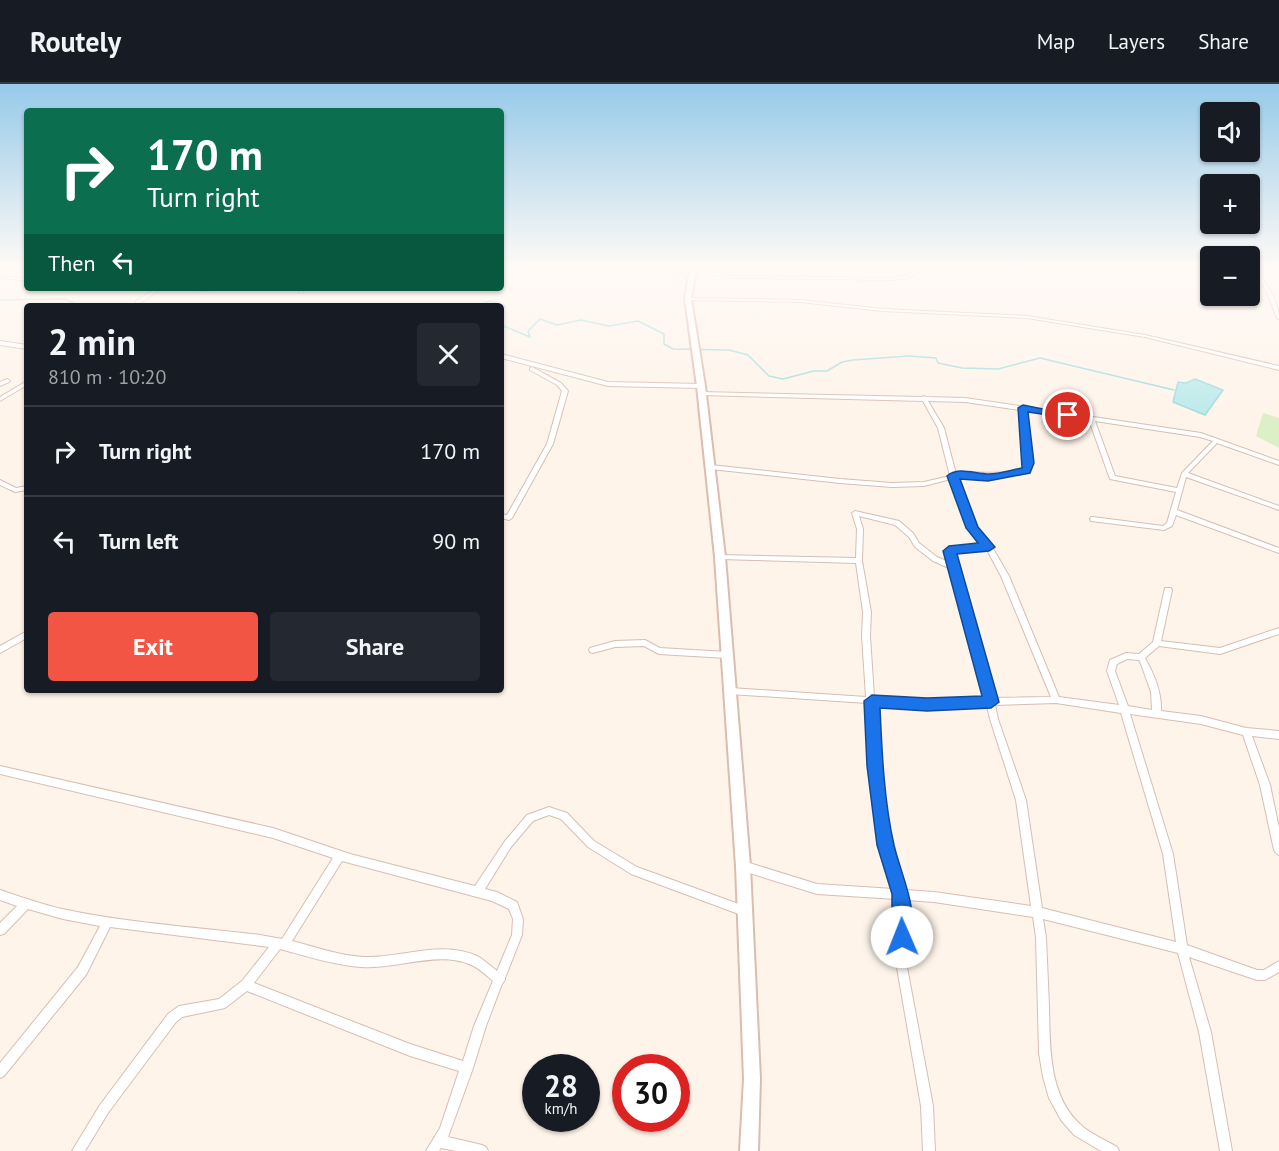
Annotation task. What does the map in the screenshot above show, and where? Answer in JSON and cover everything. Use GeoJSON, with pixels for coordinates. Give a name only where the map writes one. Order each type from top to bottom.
{"type":"FeatureCollection","features":[{"type":"Feature","properties":{"kind":"main road"},"geometry":{"type":"LineString","coordinates":[[691,319],[711,466],[720,557],[743,866],[752,1079],[749,1151]]}},
{"type":"Feature","properties":{"kind":"street"},"geometry":{"type":"LineString","coordinates":[[1044,319],[1145,336],[1279,368]]}},
{"type":"Feature","properties":{"kind":"street"},"geometry":{"type":"LineString","coordinates":[[0,343],[24,347]]}},
{"type":"Feature","properties":{"kind":"street"},"geometry":{"type":"LineString","coordinates":[[504,357],[526,365],[608,384],[829,399],[924,398],[1023,408],[1172,430],[1217,440],[1279,463]]}},
{"type":"Feature","properties":{"kind":"street"},"geometry":{"type":"LineString","coordinates":[[504,517],[509,518],[550,444],[565,391],[559,384],[526,365]]}},
{"type":"Feature","properties":{"kind":"street"},"geometry":{"type":"LineString","coordinates":[[0,384],[7,381]]}},
{"type":"Feature","properties":{"kind":"street"},"geometry":{"type":"LineString","coordinates":[[0,399],[24,386]]}},
{"type":"Feature","properties":{"kind":"street"},"geometry":{"type":"LineString","coordinates":[[924,398],[941,428],[953,476],[972,528],[989,547],[1014,594],[1022,622],[1056,700]]}},
{"type":"Feature","properties":{"kind":"street"},"geometry":{"type":"LineString","coordinates":[[711,466],[809,478],[918,485],[944,481],[953,476],[968,475],[988,478],[1026,471],[1029,463],[1023,408]]}},
{"type":"Feature","properties":{"kind":"street"},"geometry":{"type":"LineString","coordinates":[[1091,419],[1112,478],[1179,490]]}},
{"type":"Feature","properties":{"kind":"street"},"geometry":{"type":"LineString","coordinates":[[1093,519],[1164,528],[1170,524],[1184,474],[1217,440]]}},
{"type":"Feature","properties":{"kind":"street"},"geometry":{"type":"LineString","coordinates":[[1184,474],[1279,508]]}},
{"type":"Feature","properties":{"kind":"street"},"geometry":{"type":"LineString","coordinates":[[0,482],[15,490],[24,488]]}},
{"type":"Feature","properties":{"kind":"street"},"geometry":{"type":"LineString","coordinates":[[1173,511],[1279,551]]}},
{"type":"Feature","properties":{"kind":"street"},"geometry":{"type":"LineString","coordinates":[[929,1151],[927,1106],[901,962],[901,894],[885,845],[875,766],[866,636],[867,612],[859,561],[860,529],[855,513],[897,523],[911,535],[917,545],[935,560],[954,567]]}},
{"type":"Feature","properties":{"kind":"street"},"geometry":{"type":"LineString","coordinates":[[989,547],[949,551],[994,719],[1021,800],[1035,882],[1036,912],[1041,937],[1045,987],[1046,1053],[1055,1098],[1065,1116],[1078,1131],[1113,1151]]}},
{"type":"Feature","properties":{"kind":"street"},"geometry":{"type":"LineString","coordinates":[[720,557],[859,561]]}},
{"type":"Feature","properties":{"kind":"street"},"geometry":{"type":"LineString","coordinates":[[1168,590],[1158,643],[1142,657],[1126,656],[1110,666],[1167,854],[1182,949],[1205,1032],[1226,1151]]}},
{"type":"Feature","properties":{"kind":"street"},"geometry":{"type":"LineString","coordinates":[[1158,643],[1220,651],[1279,632]]}},
{"type":"Feature","properties":{"kind":"street"},"geometry":{"type":"LineString","coordinates":[[0,650],[24,636]]}},
{"type":"Feature","properties":{"kind":"street"},"geometry":{"type":"LineString","coordinates":[[593,650],[615,644],[645,642],[659,651],[727,655]]}},
{"type":"Feature","properties":{"kind":"street"},"geometry":{"type":"LineString","coordinates":[[1142,657],[1155,690],[1158,703],[1156,714]]}},
{"type":"Feature","properties":{"kind":"street"},"geometry":{"type":"LineString","coordinates":[[730,692],[927,704],[1056,700],[1201,720],[1246,732],[1279,735]]}},
{"type":"Feature","properties":{"kind":"street"},"geometry":{"type":"LineString","coordinates":[[1246,732],[1265,784],[1279,850]]}},
{"type":"Feature","properties":{"kind":"street"},"geometry":{"type":"LineString","coordinates":[[0,770],[273,833],[340,856],[477,892],[506,901],[513,906],[517,914],[518,929],[500,980],[480,1026],[445,1131],[436,1146],[482,1151]]}},
{"type":"Feature","properties":{"kind":"street"},"geometry":{"type":"LineString","coordinates":[[0,778],[11,774]]}},
{"type":"Feature","properties":{"kind":"street"},"geometry":{"type":"LineString","coordinates":[[477,892],[508,844],[530,818],[549,811],[564,816],[598,850],[634,871],[744,911]]}},
{"type":"Feature","properties":{"kind":"street"},"geometry":{"type":"LineString","coordinates":[[78,1151],[104,1109],[172,1018],[179,1012],[221,1004],[246,985],[281,944],[340,856]]}},
{"type":"Feature","properties":{"kind":"street"},"geometry":{"type":"LineString","coordinates":[[743,866],[817,889],[901,894],[1036,912],[1104,927],[1182,949],[1257,975],[1265,975],[1279,966]]}},
{"type":"Feature","properties":{"kind":"street"},"geometry":{"type":"LineString","coordinates":[[0,895],[25,905],[107,923],[281,944],[362,962],[455,955],[476,962],[500,980]]}},
{"type":"Feature","properties":{"kind":"street"},"geometry":{"type":"LineString","coordinates":[[0,930],[25,905]]}},
{"type":"Feature","properties":{"kind":"street"},"geometry":{"type":"LineString","coordinates":[[0,1072],[82,971],[107,923]]}},
{"type":"Feature","properties":{"kind":"street"},"geometry":{"type":"LineString","coordinates":[[246,985],[410,1050],[467,1068]]}},
{"type":"Feature","properties":{"kind":"green space"},"geometry":{"type":"Polygon","coordinates":[[[1263,413],[1279,418],[1279,448],[1256,436],[1263,413]]]}},
{"type":"Feature","properties":{"kind":"water"},"geometry":{"type":"Polygon","coordinates":[[[1195,379],[1223,390],[1205,415],[1173,402],[1178,382],[1186,383],[1195,379]]]}},
{"type":"Feature","properties":{"kind":"waterway"},"geometry":{"type":"LineString","coordinates":[[504,326],[530,337],[528,331],[540,319],[557,325],[581,320],[609,326],[638,321],[664,334],[664,344],[673,349],[729,350],[748,355],[769,376],[783,379],[814,371],[827,371],[842,362],[853,360],[909,356],[936,358],[938,363],[962,368],[998,369],[1040,358],[1174,390]]}},
{"type":"Feature","properties":{"kind":"route"},"geometry":{"type":"LineString","coordinates":[[902,937],[901,894],[885,845],[875,766],[872,701],[927,704],[991,702],[965,609],[963,592],[949,551],[989,547],[972,528],[953,476],[968,475],[988,478],[1026,471],[1029,463],[1024,434],[1023,408],[1068,415]]}}]}
